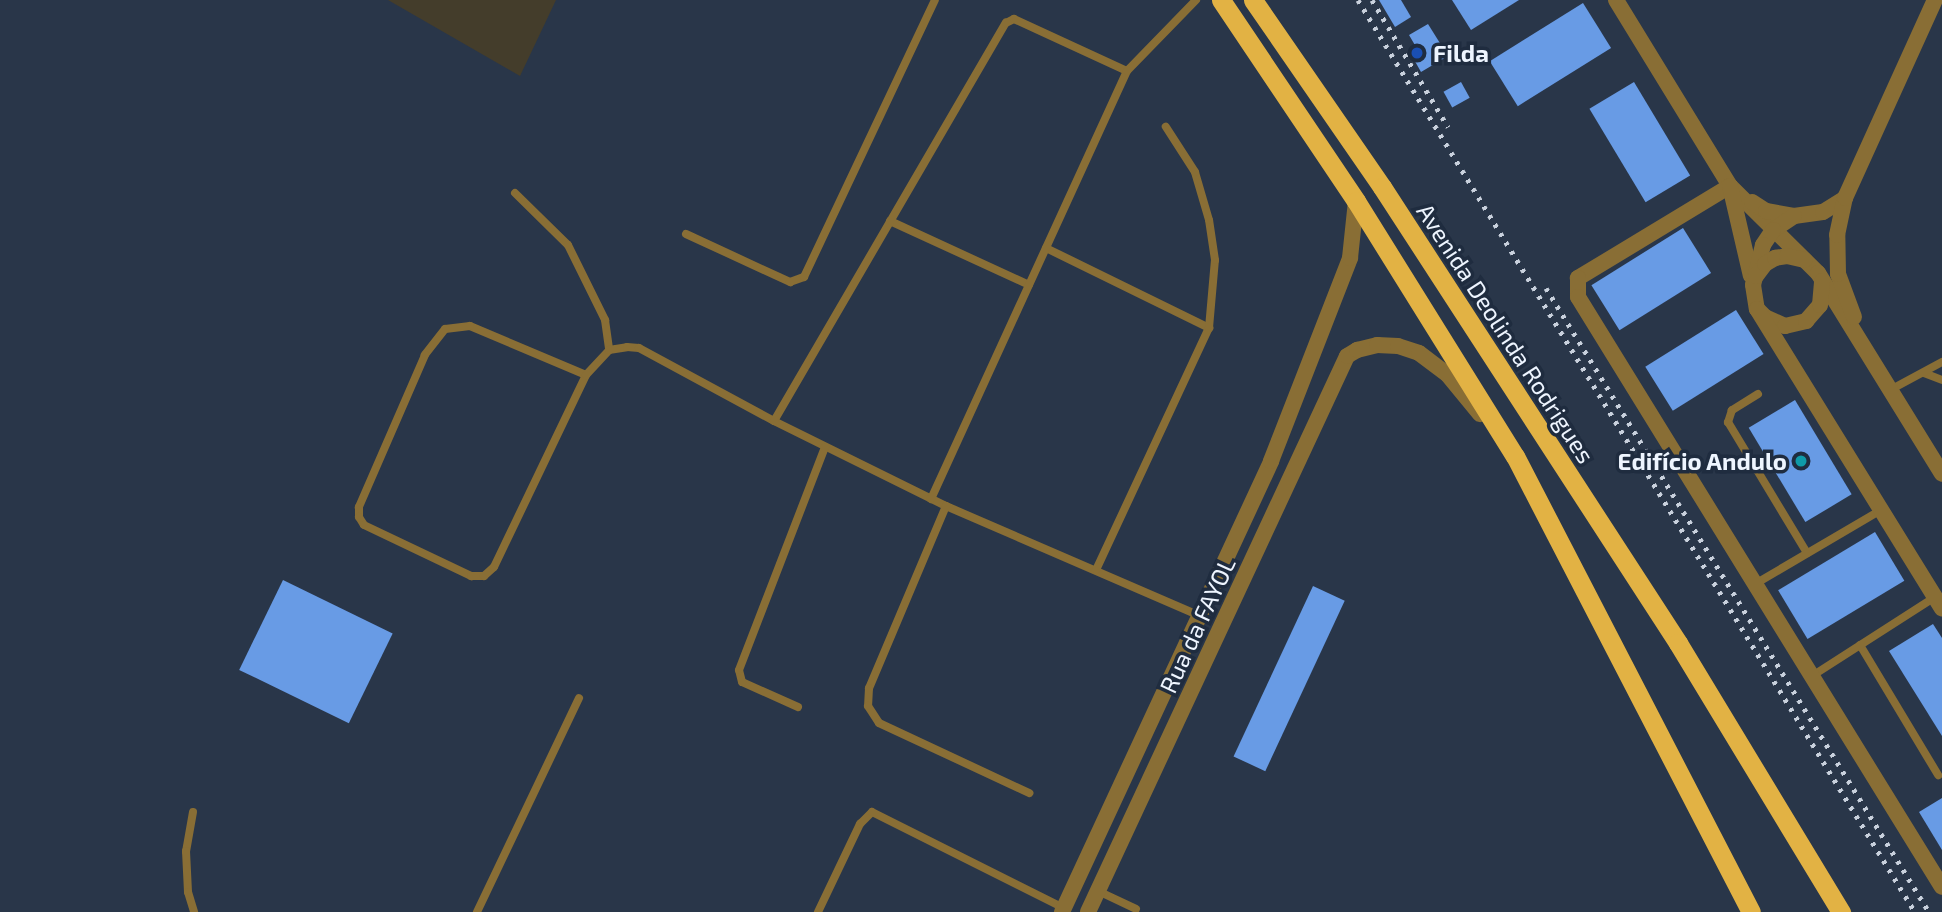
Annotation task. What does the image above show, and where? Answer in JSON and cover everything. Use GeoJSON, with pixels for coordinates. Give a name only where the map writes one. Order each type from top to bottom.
{"type":"FeatureCollection","features":[{"type":"Feature","properties":{"kind":"highway"},"geometry":{"type":"LineString","coordinates":[[1221,0],[1356,201],[1515,456],[1751,912]]}},
{"type":"Feature","properties":{"kind":"highway","name":"Avenida Deolinda Rodrigues"},"geometry":{"type":"LineString","coordinates":[[1253,0],[1382,187],[1678,643],[1841,912]]}},
{"type":"Feature","properties":{"kind":"street"},"geometry":{"type":"LineString","coordinates":[[1616,0],[1730,187],[1814,268],[1942,474]]}},
{"type":"Feature","properties":{"kind":"street"},"geometry":{"type":"LineString","coordinates":[[1867,352],[1839,274],[1837,235],[1845,198],[1935,0]]}},
{"type":"Feature","properties":{"kind":"street"},"geometry":{"type":"LineString","coordinates":[[1730,187],[1766,211],[1794,216],[1824,212],[1845,198]]}},
{"type":"Feature","properties":{"kind":"street"},"geometry":{"type":"LineString","coordinates":[[1730,187],[1757,309],[1938,603]]}},
{"type":"Feature","properties":{"kind":"street"},"geometry":{"type":"LineString","coordinates":[[1730,187],[1578,278],[1578,296],[1942,887]]}},
{"type":"Feature","properties":{"kind":"street","name":"Rua da FAYOL"},"geometry":{"type":"LineString","coordinates":[[1063,910],[1271,461],[1350,258],[1356,201]]}},
{"type":"Feature","properties":{"kind":"street"},"geometry":{"type":"LineString","coordinates":[[1753,285],[1763,245],[1773,230],[1794,216]]}},
{"type":"Feature","properties":{"kind":"street"},"geometry":{"type":"LineString","coordinates":[[1753,285],[1765,264],[1775,258],[1799,257],[1814,268],[1823,294],[1815,314],[1806,321],[1785,326],[1765,317],[1757,309]]}},
{"type":"Feature","properties":{"kind":"street","name":"Rua da FAYOL"},"geometry":{"type":"LineString","coordinates":[[1088,912],[1347,356],[1377,345],[1398,346],[1426,357],[1447,374],[1515,456]]}},
{"type":"Feature","properties":{"kind":"lane"},"geometry":{"type":"LineString","coordinates":[[686,234],[789,282],[804,277],[935,0]]}},
{"type":"Feature","properties":{"kind":"lane"},"geometry":{"type":"LineString","coordinates":[[932,499],[1127,71],[1196,0]]}},
{"type":"Feature","properties":{"kind":"lane"},"geometry":{"type":"LineString","coordinates":[[774,421],[1010,21],[1014,19],[1127,71]]}},
{"type":"Feature","properties":{"kind":"lane"},"geometry":{"type":"LineString","coordinates":[[1096,570],[1209,328],[1215,260],[1209,220],[1195,172],[1166,127]]}},
{"type":"Feature","properties":{"kind":"lane"},"geometry":{"type":"LineString","coordinates":[[515,193],[568,245],[605,320],[609,350]]}},
{"type":"Feature","properties":{"kind":"lane"},"geometry":{"type":"LineString","coordinates":[[890,221],[1029,285]]}},
{"type":"Feature","properties":{"kind":"lane"},"geometry":{"type":"LineString","coordinates":[[1046,248],[1209,328]]}},
{"type":"Feature","properties":{"kind":"lane"},"geometry":{"type":"LineString","coordinates":[[586,375],[470,326],[445,330],[425,355],[359,507],[359,517],[364,525],[471,576],[484,576],[494,567],[586,375],[609,350],[639,348],[774,421],[946,506],[1200,616]]}},
{"type":"Feature","properties":{"kind":"lane"},"geometry":{"type":"LineString","coordinates":[[1890,390],[1942,362]]}},
{"type":"Feature","properties":{"kind":"lane"},"geometry":{"type":"LineString","coordinates":[[1924,373],[1942,380]]}},
{"type":"Feature","properties":{"kind":"lane"},"geometry":{"type":"LineString","coordinates":[[1758,394],[1732,410],[1728,422],[1807,553]]}},
{"type":"Feature","properties":{"kind":"lane"},"geometry":{"type":"LineString","coordinates":[[798,707],[743,682],[739,670],[825,447]]}},
{"type":"Feature","properties":{"kind":"lane"},"geometry":{"type":"LineString","coordinates":[[946,506],[869,688],[868,706],[879,723],[1029,793]]}},
{"type":"Feature","properties":{"kind":"lane"},"geometry":{"type":"LineString","coordinates":[[1755,584],[1881,510]]}},
{"type":"Feature","properties":{"kind":"lane"},"geometry":{"type":"LineString","coordinates":[[1812,676],[1860,645],[1938,603]]}},
{"type":"Feature","properties":{"kind":"lane"},"geometry":{"type":"LineString","coordinates":[[1860,645],[1938,775]]}},
{"type":"Feature","properties":{"kind":"lane"},"geometry":{"type":"LineString","coordinates":[[478,912],[579,698]]}},
{"type":"Feature","properties":{"kind":"lane"},"geometry":{"type":"LineString","coordinates":[[193,812],[186,851],[188,892],[194,912]]}},
{"type":"Feature","properties":{"kind":"lane"},"geometry":{"type":"LineString","coordinates":[[818,912],[860,824],[872,812],[1063,910]]}},
{"type":"Feature","properties":{"kind":"lane"},"geometry":{"type":"LineString","coordinates":[[1098,891],[1136,909]]}},
{"type":"Feature","properties":{"kind":"shaded area"},"geometry":{"type":"Polygon","coordinates":[[[388,0],[556,0],[520,76],[388,0]]]}},
{"type":"Feature","properties":{"kind":"building"},"geometry":{"type":"Polygon","coordinates":[[[1379,0],[1401,0],[1411,17],[1395,27],[1379,0]]]}},
{"type":"Feature","properties":{"kind":"building"},"geometry":{"type":"Polygon","coordinates":[[[1452,0],[1519,0],[1471,30],[1452,0]]]}},
{"type":"Feature","properties":{"kind":"building"},"geometry":{"type":"Polygon","coordinates":[[[1583,3],[1611,48],[1518,106],[1490,61],[1583,3]]]}},
{"type":"Feature","properties":{"kind":"building"},"geometry":{"type":"Polygon","coordinates":[[[1428,24],[1448,56],[1421,72],[1412,56],[1419,52],[1409,35],[1428,24]]]}},
{"type":"Feature","properties":{"kind":"building"},"geometry":{"type":"Polygon","coordinates":[[[1461,82],[1470,98],[1452,107],[1444,92],[1461,82]]]}},
{"type":"Feature","properties":{"kind":"building"},"geometry":{"type":"Polygon","coordinates":[[[1634,82],[1690,175],[1646,202],[1589,109],[1634,82]]]}},
{"type":"Feature","properties":{"kind":"building"},"geometry":{"type":"Polygon","coordinates":[[[1683,228],[1711,273],[1619,330],[1591,285],[1683,228]]]}},
{"type":"Feature","properties":{"kind":"building"},"geometry":{"type":"Polygon","coordinates":[[[1736,310],[1764,354],[1673,411],[1645,367],[1736,310]]]}},
{"type":"Feature","properties":{"kind":"building","name":"Edifício Andulo"},"geometry":{"type":"Polygon","coordinates":[[[1795,400],[1852,494],[1805,522],[1749,428],[1795,400]]]}},
{"type":"Feature","properties":{"kind":"building"},"geometry":{"type":"Polygon","coordinates":[[[1875,532],[1904,581],[1807,639],[1778,590],[1875,532]]]}},
{"type":"Feature","properties":{"kind":"building"},"geometry":{"type":"Polygon","coordinates":[[[283,580],[393,633],[349,723],[239,670],[283,580]]]}},
{"type":"Feature","properties":{"kind":"building"},"geometry":{"type":"Polygon","coordinates":[[[1313,586],[1345,601],[1265,771],[1234,756],[1313,586]]]}},
{"type":"Feature","properties":{"kind":"building"},"geometry":{"type":"Polygon","coordinates":[[[1933,624],[1942,638],[1942,736],[1889,651],[1933,624]]]}},
{"type":"Feature","properties":{"kind":"building"},"geometry":{"type":"Polygon","coordinates":[[[1942,798],[1942,850],[1919,812],[1942,798]]]}},
{"type":"Feature","properties":{"kind":"railway"},"geometry":{"type":"LineString","coordinates":[[1358,0],[1915,912]]}},
{"type":"Feature","properties":{"kind":"railway"},"geometry":{"type":"LineString","coordinates":[[1372,0],[1448,127]]}},
{"type":"Feature","properties":{"kind":"railway"},"geometry":{"type":"LineString","coordinates":[[1546,288],[1929,912]]}},
{"type":"Feature","properties":{"kind":"place","name":"Filda"},"geometry":{"type":"Point","coordinates":[1417,53]}},
{"type":"Feature","properties":{"kind":"place","name":"Edifício Andulo"},"geometry":{"type":"Point","coordinates":[1801,461]}}]}
